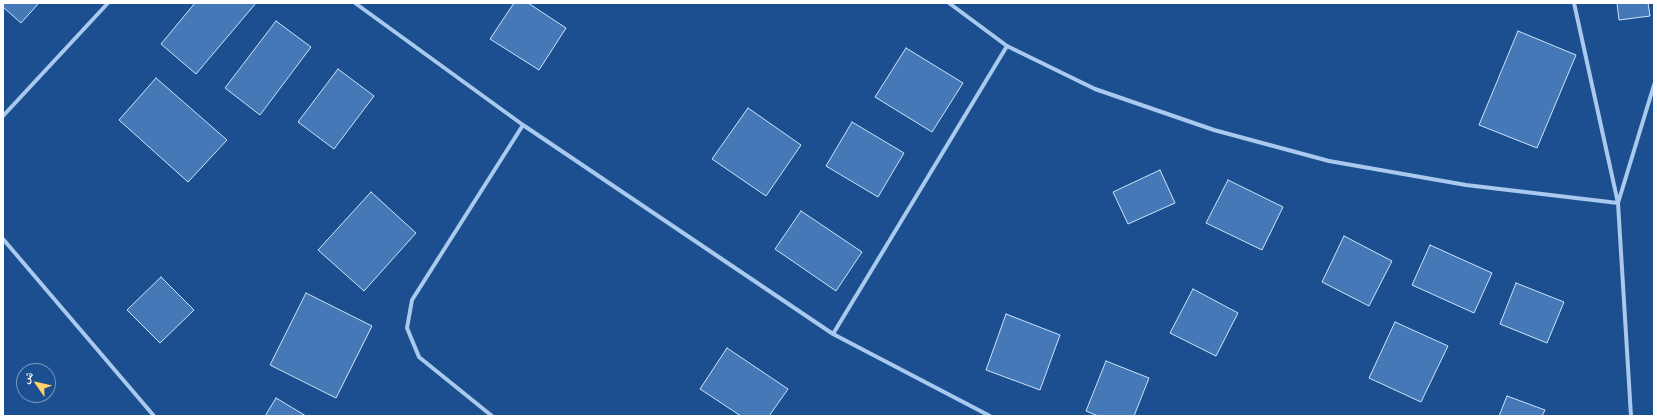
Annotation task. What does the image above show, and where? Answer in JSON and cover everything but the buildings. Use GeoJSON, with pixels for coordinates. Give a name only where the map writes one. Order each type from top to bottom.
{"type":"FeatureCollection","features":[{"type":"Feature","properties":{"kind":"street"},"geometry":{"type":"LineString","coordinates":[[3,116],[108,3]]}},
{"type":"Feature","properties":{"kind":"street"},"geometry":{"type":"LineString","coordinates":[[355,3],[523,125],[833,334],[990,416]]}},
{"type":"Feature","properties":{"kind":"street"},"geometry":{"type":"LineString","coordinates":[[949,3],[1007,46],[1095,89],[1214,130],[1329,161],[1466,185],[1618,203]]}},
{"type":"Feature","properties":{"kind":"street"},"geometry":{"type":"LineString","coordinates":[[1574,3],[1618,203],[1631,416]]}},
{"type":"Feature","properties":{"kind":"street"},"geometry":{"type":"LineString","coordinates":[[833,334],[1007,46]]}},
{"type":"Feature","properties":{"kind":"street"},"geometry":{"type":"LineString","coordinates":[[1618,203],[1654,85]]}},
{"type":"Feature","properties":{"kind":"street"},"geometry":{"type":"LineString","coordinates":[[492,416],[420,357],[407,328],[412,300],[523,125]]}},
{"type":"Feature","properties":{"kind":"street"},"geometry":{"type":"LineString","coordinates":[[3,239],[154,416]]}}]}
